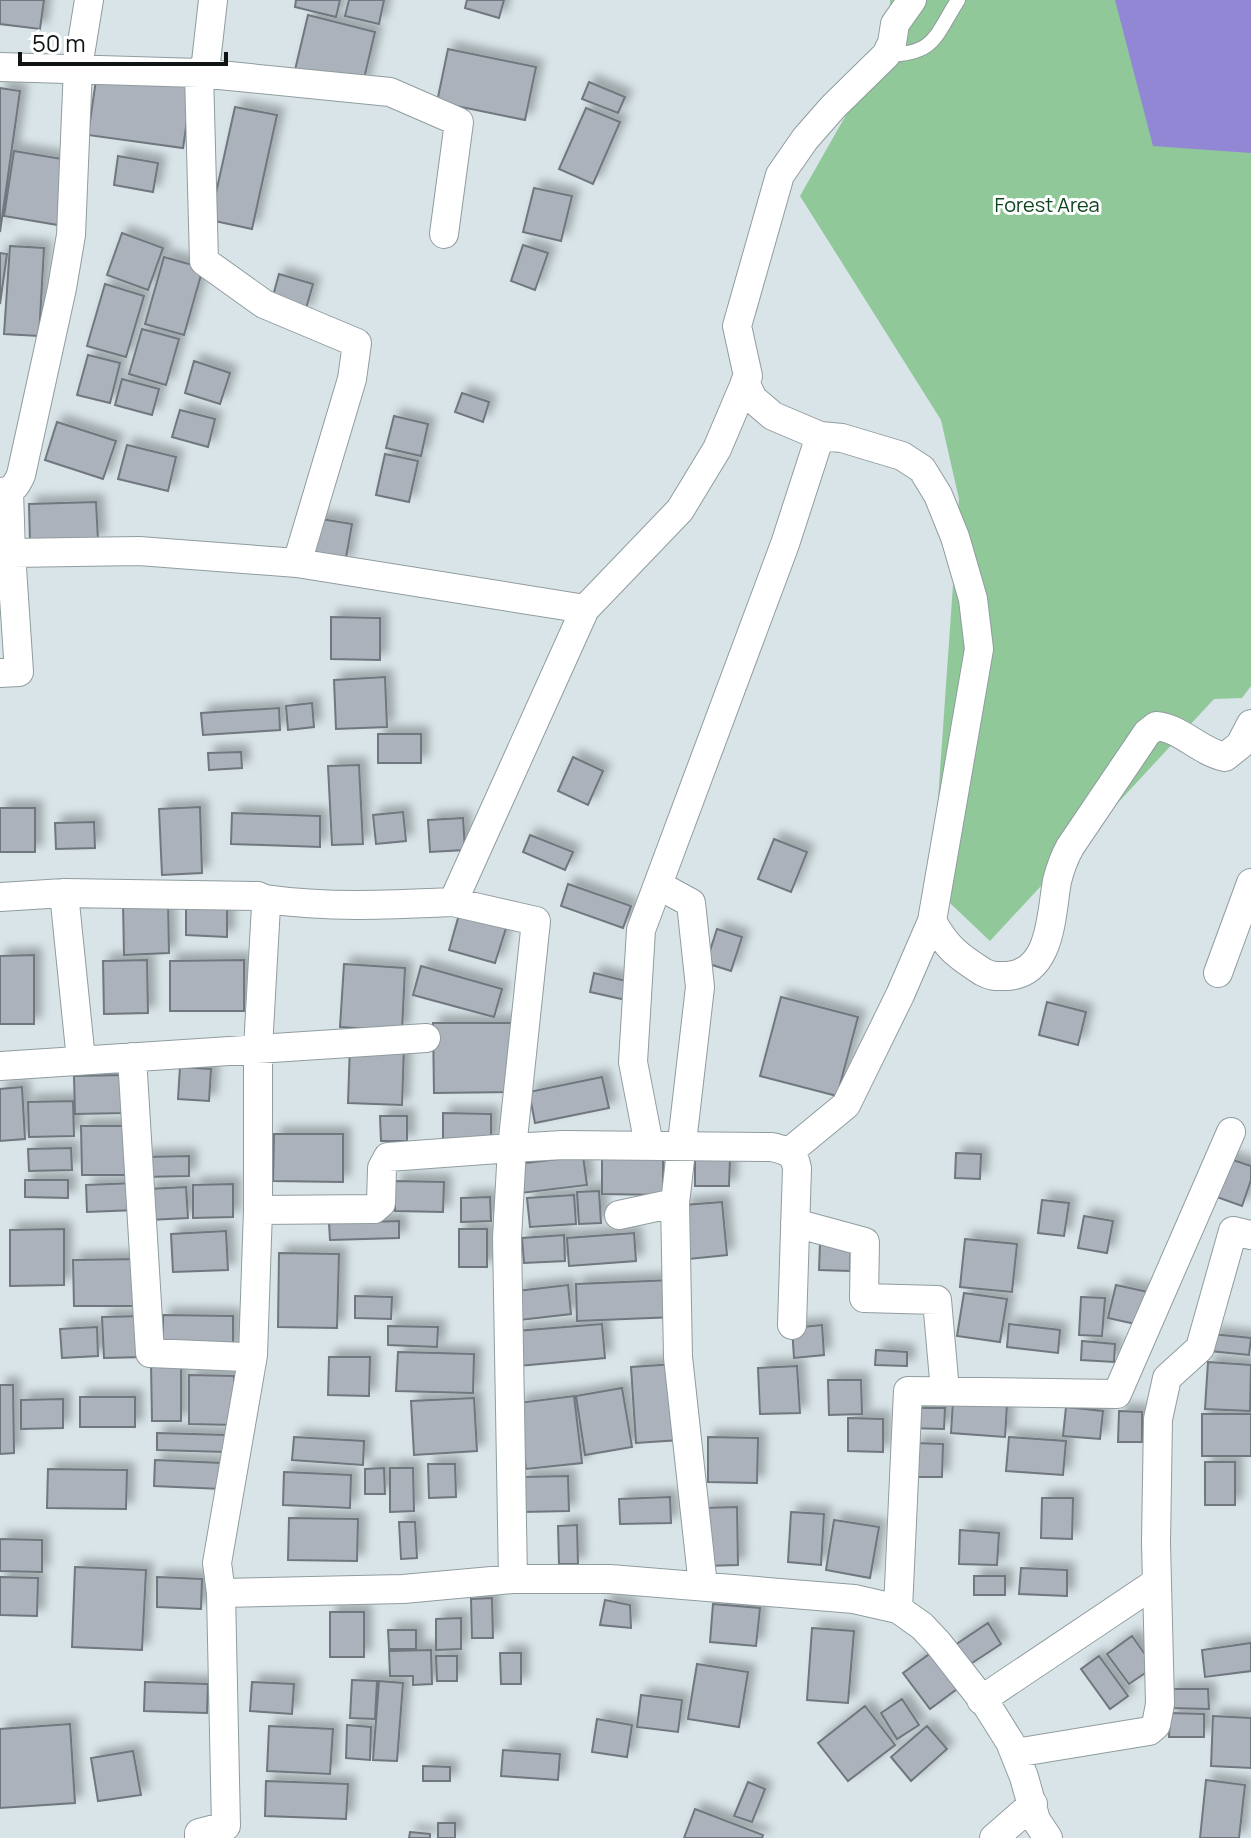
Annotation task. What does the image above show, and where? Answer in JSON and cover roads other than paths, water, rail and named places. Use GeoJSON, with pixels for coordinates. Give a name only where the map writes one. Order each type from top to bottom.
{"type":"FeatureCollection","features":[{"type":"Feature","properties":{"kind":"street"},"geometry":{"type":"LineString","coordinates":[[0,673],[19,672],[4,492],[17,486],[21,475],[62,288],[71,235],[78,67],[89,0]]}},
{"type":"Feature","properties":{"kind":"street"},"geometry":{"type":"LineString","coordinates":[[213,0],[206,62],[199,73],[204,261],[264,304],[357,343],[352,379],[297,563]]}},
{"type":"Feature","properties":{"kind":"street"},"geometry":{"type":"LineString","coordinates":[[453,902],[585,609],[680,510],[717,449],[748,376],[737,326],[780,175],[805,139],[886,55],[892,43],[895,24],[912,0]]}},
{"type":"Feature","properties":{"kind":"street"},"geometry":{"type":"LineString","coordinates":[[0,67],[199,73],[390,92],[459,122],[444,234]]}},
{"type":"Feature","properties":{"kind":"street"},"geometry":{"type":"LineString","coordinates":[[748,376],[745,382],[753,399],[773,416],[820,436],[842,438],[892,452],[922,469],[938,495],[955,537],[973,599],[979,649],[932,921],[846,1105],[789,1152]]}},
{"type":"Feature","properties":{"kind":"street"},"geometry":{"type":"LineString","coordinates":[[649,1145],[633,1062],[641,930],[785,544],[820,436]]}},
{"type":"Feature","properties":{"kind":"street"},"geometry":{"type":"LineString","coordinates":[[11,553],[139,551],[297,563],[585,609]]}},
{"type":"Feature","properties":{"kind":"street"},"geometry":{"type":"LineString","coordinates":[[932,921],[955,954],[992,977],[1015,975],[1032,966],[1045,945],[1061,865],[1147,733],[1156,726],[1166,727],[1212,754],[1225,757],[1240,745],[1251,724]]}},
{"type":"Feature","properties":{"kind":"street"},"geometry":{"type":"LineString","coordinates":[[1218,973],[1251,883]]}},
{"type":"Feature","properties":{"kind":"street"},"geometry":{"type":"LineString","coordinates":[[658,885],[691,903],[700,987],[675,1203],[678,1357],[703,1586]]}},
{"type":"Feature","properties":{"kind":"street"},"geometry":{"type":"LineString","coordinates":[[0,897],[64,893],[258,896],[305,905],[351,907],[453,902],[536,921],[512,1148],[507,1238],[513,1579]]}},
{"type":"Feature","properties":{"kind":"street"},"geometry":{"type":"LineString","coordinates":[[64,893],[81,1060]]}},
{"type":"Feature","properties":{"kind":"street"},"geometry":{"type":"LineString","coordinates":[[199,1838],[199,1833],[226,1826],[221,1593],[217,1563],[253,1355],[258,1210],[258,1048],[267,916],[265,899]]}},
{"type":"Feature","properties":{"kind":"street"},"geometry":{"type":"LineString","coordinates":[[0,1066],[426,1038]]}},
{"type":"Feature","properties":{"kind":"street"},"geometry":{"type":"LineString","coordinates":[[132,1057],[150,1353],[253,1355]]}},
{"type":"Feature","properties":{"kind":"street"},"geometry":{"type":"LineString","coordinates":[[898,1609],[908,1391],[1117,1394],[1231,1132]]}},
{"type":"Feature","properties":{"kind":"street"},"geometry":{"type":"LineString","coordinates":[[258,1210],[374,1209],[381,1203],[382,1168],[388,1157],[512,1148],[649,1145],[772,1147],[795,1157],[797,1168],[792,1325]]}},
{"type":"Feature","properties":{"kind":"street"},"geometry":{"type":"LineString","coordinates":[[619,1215],[675,1203]]}},
{"type":"Feature","properties":{"kind":"street"},"geometry":{"type":"LineString","coordinates":[[795,1223],[865,1242],[864,1298],[937,1300],[945,1391]]}},
{"type":"Feature","properties":{"kind":"street"},"geometry":{"type":"LineString","coordinates":[[1015,1753],[1149,1731],[1156,1725],[1160,1704],[1158,1419],[1167,1378],[1200,1348],[1233,1231],[1251,1235]]}},
{"type":"Feature","properties":{"kind":"street"},"geometry":{"type":"LineString","coordinates":[[221,1593],[403,1589],[513,1579],[610,1579],[854,1599],[898,1609],[922,1626],[938,1643],[988,1707],[1015,1753],[1036,1820],[1048,1838]]}},
{"type":"Feature","properties":{"kind":"street"},"geometry":{"type":"LineString","coordinates":[[981,1700],[1157,1582]]}},
{"type":"Feature","properties":{"kind":"street"},"geometry":{"type":"LineString","coordinates":[[994,1838],[1033,1804]]}},
{"type":"Feature","properties":{"kind":"lane"},"geometry":{"type":"LineString","coordinates":[[886,55],[910,55],[925,49],[958,0]]}},
{"type":"Feature","properties":{"kind":"park label","name":"Forest Area"},"geometry":{"type":"Point","coordinates":[1047,205]}}]}
